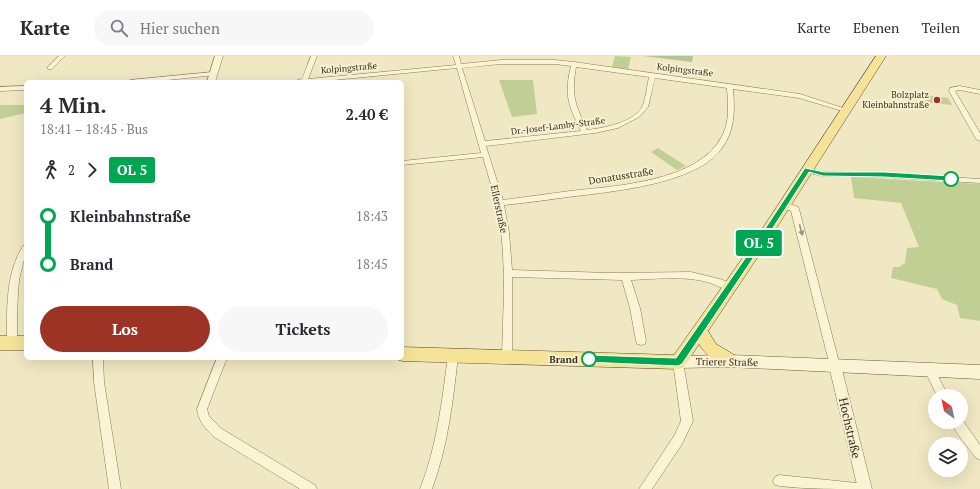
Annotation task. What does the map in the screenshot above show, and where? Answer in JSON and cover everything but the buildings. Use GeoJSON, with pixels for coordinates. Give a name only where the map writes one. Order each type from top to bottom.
{"type":"FeatureCollection","features":[{"type":"Feature","properties":{"kind":"main road"},"geometry":{"type":"LineString","coordinates":[[678,362],[730,287],[881,56]]}},
{"type":"Feature","properties":{"kind":"main road"},"geometry":{"type":"LineString","coordinates":[[700,331],[710,349],[730,361]]}},
{"type":"Feature","properties":{"kind":"main road","name":"Trierer Straße"},"geometry":{"type":"LineString","coordinates":[[404,354],[678,362],[730,361],[980,372]]}},
{"type":"Feature","properties":{"kind":"street"},"geometry":{"type":"LineString","coordinates":[[50,68],[62,56]]}},
{"type":"Feature","properties":{"kind":"street"},"geometry":{"type":"LineString","coordinates":[[171,80],[212,78],[219,56]]}},
{"type":"Feature","properties":{"kind":"street"},"geometry":{"type":"LineString","coordinates":[[304,80],[314,56]]}},
{"type":"Feature","properties":{"kind":"street","name":"Kolpingstraße"},"geometry":{"type":"LineString","coordinates":[[315,80],[380,74],[457,59],[529,61],[574,64],[800,96],[846,110]]}},
{"type":"Feature","properties":{"kind":"street","name":"Ellerstraße"},"geometry":{"type":"LineString","coordinates":[[457,59],[500,203],[505,232],[508,273],[507,357]]}},
{"type":"Feature","properties":{"kind":"street"},"geometry":{"type":"LineString","coordinates":[[574,64],[570,81],[570,101],[586,132]]}},
{"type":"Feature","properties":{"kind":"street"},"geometry":{"type":"LineString","coordinates":[[380,74],[382,80]]}},
{"type":"Feature","properties":{"kind":"street","name":"Dr.-Josef-Lamby-Straße"},"geometry":{"type":"LineString","coordinates":[[482,144],[586,132],[616,126],[637,116],[646,106],[652,75]]}},
{"type":"Feature","properties":{"kind":"street","name":"Donatusstraße"},"geometry":{"type":"LineString","coordinates":[[500,203],[647,183],[686,170],[712,155],[726,137],[731,115],[730,86]]}},
{"type":"Feature","properties":{"kind":"street"},"geometry":{"type":"LineString","coordinates":[[0,88],[24,88]]}},
{"type":"Feature","properties":{"kind":"street"},"geometry":{"type":"LineString","coordinates":[[980,92],[960,88],[952,89],[952,92],[980,139]]}},
{"type":"Feature","properties":{"kind":"street"},"geometry":{"type":"LineString","coordinates":[[404,163],[485,155]]}},
{"type":"Feature","properties":{"kind":"street"},"geometry":{"type":"LineString","coordinates":[[807,170],[823,174],[884,174],[980,181]]}},
{"type":"Feature","properties":{"kind":"street"},"geometry":{"type":"LineString","coordinates":[[784,205],[795,209],[835,366]]}},
{"type":"Feature","properties":{"kind":"street"},"geometry":{"type":"LineString","coordinates":[[12,343],[12,298],[21,254],[24,250]]}},
{"type":"Feature","properties":{"kind":"street"},"geometry":{"type":"LineString","coordinates":[[508,273],[625,277],[693,275],[718,281],[730,287]]}},
{"type":"Feature","properties":{"kind":"street"},"geometry":{"type":"LineString","coordinates":[[625,277],[635,308],[641,340]]}},
{"type":"Feature","properties":{"kind":"street"},"geometry":{"type":"LineString","coordinates":[[426,489],[432,476],[442,433],[453,356]]}},
{"type":"Feature","properties":{"kind":"street"},"geometry":{"type":"LineString","coordinates":[[98,360],[98,382],[115,489]]}},
{"type":"Feature","properties":{"kind":"street"},"geometry":{"type":"LineString","coordinates":[[221,360],[202,409],[202,416],[207,423],[224,437],[311,489]]}},
{"type":"Feature","properties":{"kind":"street"},"geometry":{"type":"LineString","coordinates":[[645,489],[678,440],[687,421],[678,362]]}},
{"type":"Feature","properties":{"kind":"street","name":"Hochstraße"},"geometry":{"type":"LineString","coordinates":[[835,366],[865,489]]}},
{"type":"Feature","properties":{"kind":"street"},"geometry":{"type":"LineString","coordinates":[[930,371],[940,389]]}},
{"type":"Feature","properties":{"kind":"street"},"geometry":{"type":"LineString","coordinates":[[961,429],[980,454]]}},
{"type":"Feature","properties":{"kind":"street"},"geometry":{"type":"LineString","coordinates":[[779,481],[857,489]]}},
{"type":"Feature","properties":{"kind":"green space"},"geometry":{"type":"Polygon","coordinates":[[[615,56],[631,57],[628,69],[612,67],[615,56]]]}},
{"type":"Feature","properties":{"kind":"green space"},"geometry":{"type":"Polygon","coordinates":[[[643,56],[693,56],[692,62],[643,56]]]}},
{"type":"Feature","properties":{"kind":"green space"},"geometry":{"type":"Polygon","coordinates":[[[499,80],[533,80],[537,114],[512,117],[499,80]]]}},
{"type":"Feature","properties":{"kind":"green space","name":"Bolzplatz Kleinbahnstraße"},"geometry":{"type":"Polygon","coordinates":[[[923,95],[948,98],[952,105],[925,102],[923,95]]]}},
{"type":"Feature","properties":{"kind":"green space"},"geometry":{"type":"Polygon","coordinates":[[[0,105],[24,105],[24,113],[0,119],[0,105]]]}},
{"type":"Feature","properties":{"kind":"green space"},"geometry":{"type":"Polygon","coordinates":[[[658,148],[686,166],[677,170],[651,152],[658,148]]]}},
{"type":"Feature","properties":{"kind":"green space"},"geometry":{"type":"Polygon","coordinates":[[[851,177],[980,184],[980,321],[960,318],[957,305],[942,299],[937,289],[891,278],[893,267],[899,267],[905,263],[907,248],[919,247],[901,203],[854,198],[851,177]]]}},
{"type":"Feature","properties":{"kind":"bus line"},"geometry":{"type":"LineString","coordinates":[[589,359],[678,362],[756,249],[807,170],[823,174],[884,174],[951,179]]}},
{"type":"Feature","properties":{"kind":"place","name":"Bolzplatz Kleinbahnstraße"},"geometry":{"type":"Point","coordinates":[937,100]}},
{"type":"Feature","properties":{"kind":"place","name":"Brand"},"geometry":{"type":"Point","coordinates":[589,359]}}]}
